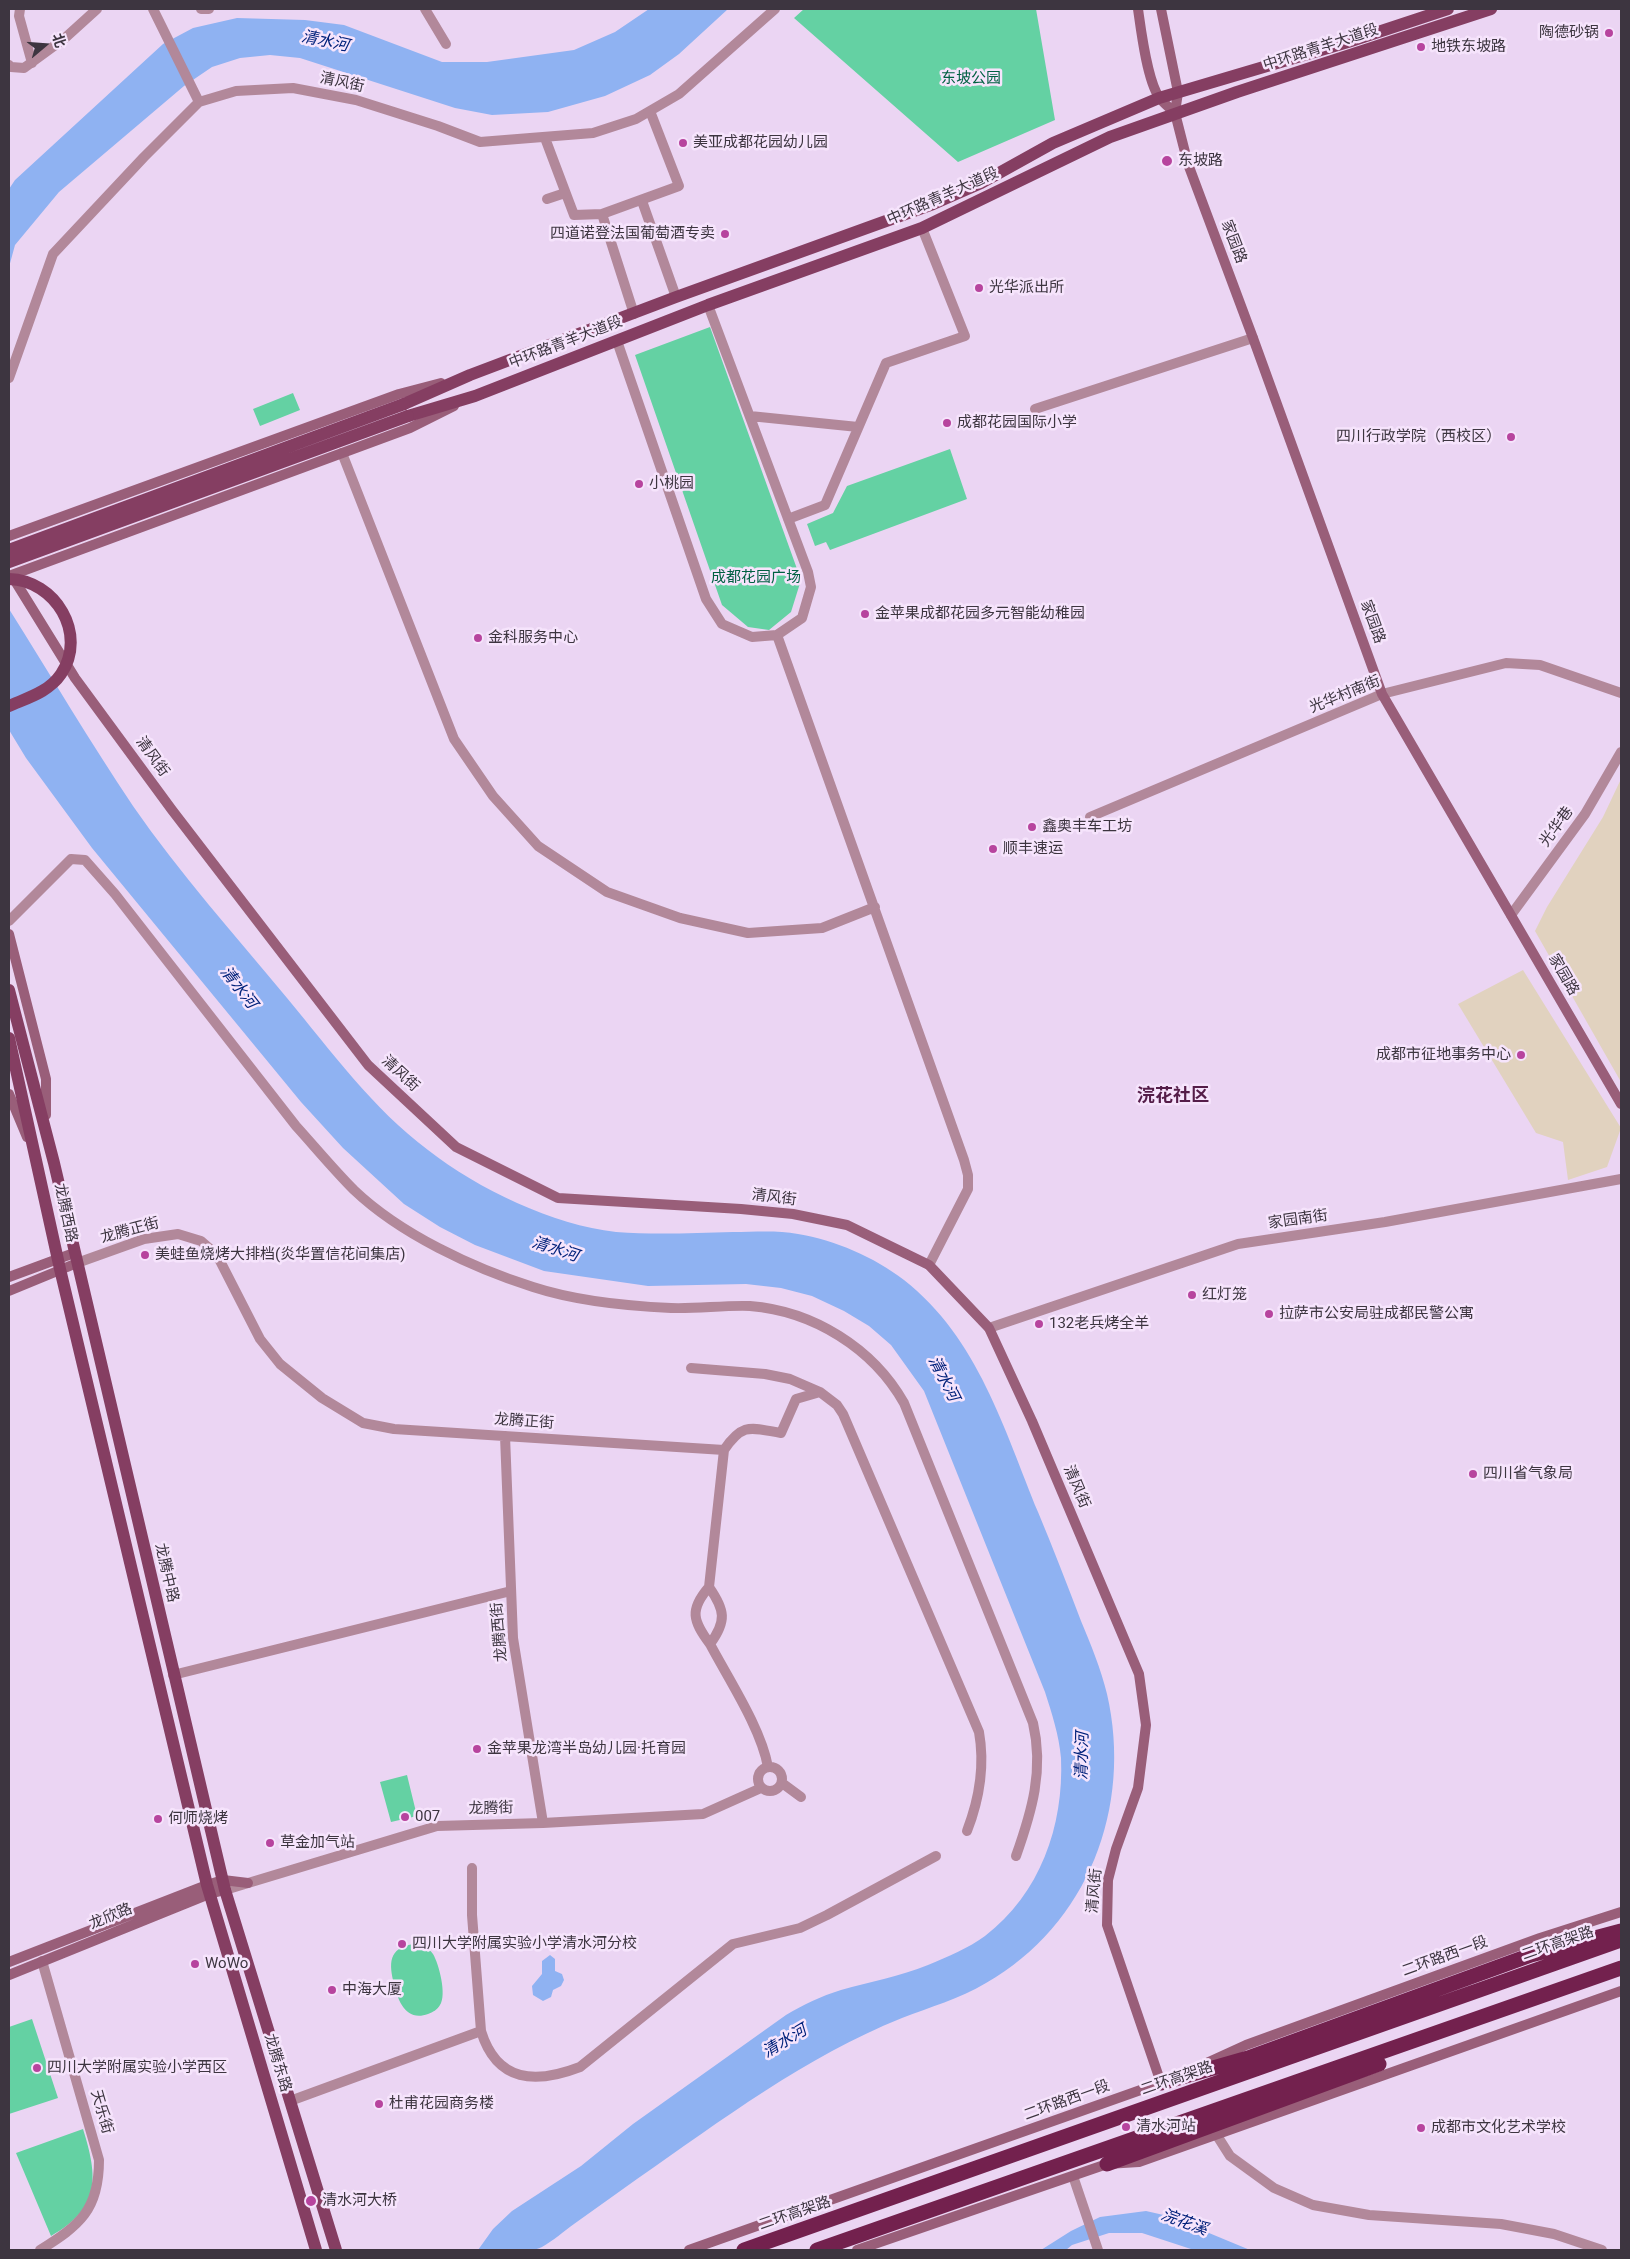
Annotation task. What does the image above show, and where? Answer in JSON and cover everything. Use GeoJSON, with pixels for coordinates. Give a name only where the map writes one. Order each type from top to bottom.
{"type":"FeatureCollection","features":[{"type":"Feature","properties":{"kind":"highway"},"geometry":{"type":"LineString","coordinates":[[1161,2083],[1248,2058],[1531,1955],[1621,1931]]}},
{"type":"Feature","properties":{"kind":"highway","name":"二环高架路"},"geometry":{"type":"LineString","coordinates":[[744,2250],[1621,1940]]}},
{"type":"Feature","properties":{"kind":"highway"},"geometry":{"type":"LineString","coordinates":[[817,2250],[1621,1968]]}},
{"type":"Feature","properties":{"kind":"highway"},"geometry":{"type":"LineString","coordinates":[[1107,2164],[1574,1993],[1621,1972]]}},
{"type":"Feature","properties":{"kind":"main road","name":"中环路青羊大道段"},"geometry":{"type":"LineString","coordinates":[[406,410],[470,375],[676,297],[934,204],[981,183],[1053,143],[1159,98],[1348,42],[1448,9]]}},
{"type":"Feature","properties":{"kind":"main road","name":"中环路青羊大道段"},"geometry":{"type":"LineString","coordinates":[[406,410],[475,396],[708,305],[922,228],[1110,136],[1491,9]]}},
{"type":"Feature","properties":{"kind":"main road"},"geometry":{"type":"LineString","coordinates":[[9,550],[406,410]]}},
{"type":"Feature","properties":{"kind":"main road"},"geometry":{"type":"LineString","coordinates":[[9,562],[406,410]]}},
{"type":"Feature","properties":{"kind":"main road"},"geometry":{"type":"LineString","coordinates":[[9,706],[37,694],[54,683],[66,666],[71,639],[63,612],[49,594],[10,577]]}},
{"type":"Feature","properties":{"kind":"main road","name":"龙腾西路"},"geometry":{"type":"LineString","coordinates":[[9,990],[54,1163],[75,1258]]}},
{"type":"Feature","properties":{"kind":"main road","name":"龙腾西路"},"geometry":{"type":"LineString","coordinates":[[9,1038],[59,1264]]}},
{"type":"Feature","properties":{"kind":"main road","name":"龙腾中路"},"geometry":{"type":"LineString","coordinates":[[75,1258],[224,1885]]}},
{"type":"Feature","properties":{"kind":"main road"},"geometry":{"type":"LineString","coordinates":[[59,1264],[208,1889]]}},
{"type":"Feature","properties":{"kind":"main road","name":"龙腾东路"},"geometry":{"type":"LineString","coordinates":[[224,1885],[336,2250]]}},
{"type":"Feature","properties":{"kind":"main road","name":"龙腾东路"},"geometry":{"type":"LineString","coordinates":[[208,1889],[316,2250]]}},
{"type":"Feature","properties":{"kind":"street"},"geometry":{"type":"LineString","coordinates":[[20,9],[19,16],[32,63]]}},
{"type":"Feature","properties":{"kind":"street"},"geometry":{"type":"LineString","coordinates":[[9,65],[11,67],[24,68],[32,63],[65,38],[97,9]]}},
{"type":"Feature","properties":{"kind":"street"},"geometry":{"type":"LineString","coordinates":[[153,9],[199,102]]}},
{"type":"Feature","properties":{"kind":"street"},"geometry":{"type":"LineString","coordinates":[[201,9],[209,9]]}},
{"type":"Feature","properties":{"kind":"street"},"geometry":{"type":"LineString","coordinates":[[426,9],[446,44]]}},
{"type":"Feature","properties":{"kind":"street","name":"清风街"},"geometry":{"type":"LineString","coordinates":[[9,378],[53,254],[144,156],[199,102],[236,91],[293,88],[356,100],[438,126],[480,142],[593,133],[636,119],[679,94],[775,9]]}},
{"type":"Feature","properties":{"kind":"street"},"geometry":{"type":"LineString","coordinates":[[1138,9],[1143,42],[1155,90],[1159,98],[1175,113]]}},
{"type":"Feature","properties":{"kind":"street"},"geometry":{"type":"LineString","coordinates":[[1161,9],[1178,92],[1175,113]]}},
{"type":"Feature","properties":{"kind":"street"},"geometry":{"type":"LineString","coordinates":[[545,138],[574,215],[602,214],[642,201],[678,186],[650,111]]}},
{"type":"Feature","properties":{"kind":"street","name":"家园路"},"geometry":{"type":"LineString","coordinates":[[1175,113],[1188,164],[1382,694],[1621,1104]]}},
{"type":"Feature","properties":{"kind":"street"},"geometry":{"type":"LineString","coordinates":[[547,199],[565,194]]}},
{"type":"Feature","properties":{"kind":"street"},"geometry":{"type":"LineString","coordinates":[[642,201],[676,297]]}},
{"type":"Feature","properties":{"kind":"street"},"geometry":{"type":"LineString","coordinates":[[602,214],[634,314]]}},
{"type":"Feature","properties":{"kind":"street"},"geometry":{"type":"LineString","coordinates":[[788,519],[825,505],[886,363],[965,336],[922,228]]}},
{"type":"Feature","properties":{"kind":"street"},"geometry":{"type":"LineString","coordinates":[[617,340],[706,600],[722,624],[752,637],[777,635],[802,618],[811,587],[808,572],[708,305]]}},
{"type":"Feature","properties":{"kind":"street"},"geometry":{"type":"LineString","coordinates":[[1035,409],[1253,338]]}},
{"type":"Feature","properties":{"kind":"street"},"geometry":{"type":"LineString","coordinates":[[9,536],[399,394],[470,375]]}},
{"type":"Feature","properties":{"kind":"street"},"geometry":{"type":"LineString","coordinates":[[10,577],[410,428],[475,396]]}},
{"type":"Feature","properties":{"kind":"street"},"geometry":{"type":"LineString","coordinates":[[750,416],[858,427]]}},
{"type":"Feature","properties":{"kind":"street"},"geometry":{"type":"LineString","coordinates":[[342,453],[454,739],[492,796],[538,846],[607,892],[680,918],[748,933],[822,928],[874,907]]}},
{"type":"Feature","properties":{"kind":"street","name":"清风街"},"geometry":{"type":"LineString","coordinates":[[10,577],[74,678],[172,810],[368,1065],[456,1147],[558,1198],[741,1209],[793,1214],[848,1225],[929,1265],[988,1328],[1032,1421],[1139,1674],[1146,1725],[1138,1788],[1116,1849],[1108,1880],[1107,1925],[1161,2083]]}},
{"type":"Feature","properties":{"kind":"street"},"geometry":{"type":"LineString","coordinates":[[777,635],[968,1175],[968,1189],[929,1265]]}},
{"type":"Feature","properties":{"kind":"street","name":"光华村南街"},"geometry":{"type":"LineString","coordinates":[[1090,817],[1382,694],[1506,663],[1540,665],[1621,693]]}},
{"type":"Feature","properties":{"kind":"street","name":"光华巷"},"geometry":{"type":"LineString","coordinates":[[1511,915],[1585,814],[1621,752]]}},
{"type":"Feature","properties":{"kind":"street"},"geometry":{"type":"LineString","coordinates":[[9,921],[71,859],[85,860],[146,932],[296,1126],[355,1191],[392,1219],[435,1246],[534,1288],[585,1299],[671,1308],[749,1306],[776,1310],[841,1336],[884,1372],[904,1402],[1033,1722],[1038,1744],[1036,1790],[1031,1814],[1016,1856]]}},
{"type":"Feature","properties":{"kind":"street"},"geometry":{"type":"LineString","coordinates":[[9,934],[46,1079],[44,1106],[54,1163]]}},
{"type":"Feature","properties":{"kind":"street"},"geometry":{"type":"LineString","coordinates":[[9,1094],[38,1164]]}},
{"type":"Feature","properties":{"kind":"street","name":"家园南街"},"geometry":{"type":"LineString","coordinates":[[988,1328],[1238,1244],[1385,1222],[1621,1179]]}},
{"type":"Feature","properties":{"kind":"street","name":"龙腾正街"},"geometry":{"type":"LineString","coordinates":[[75,1258],[144,1239],[178,1234],[201,1241],[217,1255],[260,1338],[280,1364],[322,1398],[363,1423],[394,1429],[724,1450]]}},
{"type":"Feature","properties":{"kind":"street"},"geometry":{"type":"LineString","coordinates":[[9,1277],[75,1258]]}},
{"type":"Feature","properties":{"kind":"street"},"geometry":{"type":"LineString","coordinates":[[9,1291],[59,1264]]}},
{"type":"Feature","properties":{"kind":"street"},"geometry":{"type":"LineString","coordinates":[[691,1368],[765,1374],[790,1379],[820,1392],[837,1405],[850,1428],[979,1732],[981,1746],[980,1781],[967,1831]]}},
{"type":"Feature","properties":{"kind":"street"},"geometry":{"type":"LineString","coordinates":[[768,1767],[766,1754],[757,1734],[710,1644],[700,1630],[695,1616],[699,1599],[709,1587],[724,1450],[738,1432],[746,1429],[781,1433],[796,1399],[797,1390],[790,1379]]}},
{"type":"Feature","properties":{"kind":"street"},"geometry":{"type":"LineString","coordinates":[[796,1399],[820,1392]]}},
{"type":"Feature","properties":{"kind":"street","name":"龙腾西街"},"geometry":{"type":"LineString","coordinates":[[505,1436],[513,1638],[543,1823]]}},
{"type":"Feature","properties":{"kind":"street"},"geometry":{"type":"LineString","coordinates":[[709,1587],[719,1601],[723,1615],[718,1633],[710,1644]]}},
{"type":"Feature","properties":{"kind":"street"},"geometry":{"type":"LineString","coordinates":[[173,1675],[511,1591]]}},
{"type":"Feature","properties":{"kind":"street"},"geometry":{"type":"LineString","coordinates":[[782,1783],[773,1791],[761,1788],[757,1777],[761,1770],[768,1767],[779,1771],[782,1783],[801,1797]]}},
{"type":"Feature","properties":{"kind":"street","name":"龙腾街"},"geometry":{"type":"LineString","coordinates":[[224,1885],[248,1883],[437,1826],[543,1823],[703,1814],[761,1788]]}},
{"type":"Feature","properties":{"kind":"street"},"geometry":{"type":"LineString","coordinates":[[472,1868],[472,1915],[481,2032],[486,2048],[495,2061],[516,2074],[528,2077],[543,2077],[563,2074],[580,2067],[733,1944],[800,1928],[827,1916],[936,1856]]}},
{"type":"Feature","properties":{"kind":"street","name":"龙欣路"},"geometry":{"type":"LineString","coordinates":[[9,1974],[208,1889],[224,1885]]}},
{"type":"Feature","properties":{"kind":"street"},"geometry":{"type":"LineString","coordinates":[[9,1962],[208,1889]]}},
{"type":"Feature","properties":{"kind":"street","name":"二环路西一段"},"geometry":{"type":"LineString","coordinates":[[689,2250],[1161,2083],[1246,2045],[1540,1938],[1621,1912]]}},
{"type":"Feature","properties":{"kind":"street","name":"天乐街"},"geometry":{"type":"LineString","coordinates":[[40,2250],[76,2226],[95,2195],[99,2180],[99,2160],[42,1961]]}},
{"type":"Feature","properties":{"kind":"street"},"geometry":{"type":"LineString","coordinates":[[857,2250],[1107,2164],[1139,2162],[1621,1990]]}},
{"type":"Feature","properties":{"kind":"street"},"geometry":{"type":"LineString","coordinates":[[290,2101],[481,2032]]}},
{"type":"Feature","properties":{"kind":"street"},"geometry":{"type":"LineString","coordinates":[[1216,2134],[1230,2156],[1274,2188],[1313,2204],[1370,2215],[1501,2224],[1554,2234],[1602,2250]]}},
{"type":"Feature","properties":{"kind":"street"},"geometry":{"type":"LineString","coordinates":[[1073,2176],[1098,2248]]}},
{"type":"Feature","properties":{"kind":"shaded area"},"geometry":{"type":"Polygon","coordinates":[[[1621,779],[1621,1082],[1535,931],[1547,907],[1603,817],[1621,779]]]}},
{"type":"Feature","properties":{"kind":"shaded area"},"geometry":{"type":"Polygon","coordinates":[[[1523,970],[1621,1128],[1607,1167],[1568,1180],[1563,1142],[1536,1133],[1458,1004],[1523,970]]]}},
{"type":"Feature","properties":{"kind":"green space","name":"东坡公园"},"geometry":{"type":"Polygon","coordinates":[[[804,9],[1036,9],[1055,120],[958,162],[794,18],[804,9]]]}},
{"type":"Feature","properties":{"kind":"green space","name":"成都花园广场"},"geometry":{"type":"Polygon","coordinates":[[[710,327],[801,580],[791,612],[769,630],[748,627],[722,605],[635,355],[710,327]]]}},
{"type":"Feature","properties":{"kind":"green space"},"geometry":{"type":"Polygon","coordinates":[[[293,393],[300,410],[260,426],[253,409],[293,393]]]}},
{"type":"Feature","properties":{"kind":"green space"},"geometry":{"type":"Polygon","coordinates":[[[950,449],[967,499],[830,550],[826,542],[815,546],[807,524],[833,513],[847,486],[950,449]]]}},
{"type":"Feature","properties":{"kind":"green space"},"geometry":{"type":"Polygon","coordinates":[[[407,1775],[417,1816],[391,1822],[380,1782],[407,1775]]]}},
{"type":"Feature","properties":{"kind":"green space"},"geometry":{"type":"Polygon","coordinates":[[[413,1944],[424,1947],[433,1954],[440,1972],[443,1994],[439,2007],[436,2010],[420,2016],[409,2013],[404,2008],[396,1990],[391,1970],[392,1958],[395,1953],[405,1946],[413,1944]]]}},
{"type":"Feature","properties":{"kind":"green space"},"geometry":{"type":"Polygon","coordinates":[[[32,2019],[58,2098],[9,2114],[9,2027],[32,2019]]]}},
{"type":"Feature","properties":{"kind":"green space"},"geometry":{"type":"Polygon","coordinates":[[[83,2129],[93,2177],[91,2190],[87,2202],[79,2214],[51,2236],[16,2153],[83,2129]]]}},
{"type":"Feature","properties":{"kind":"water","name":"清水河"},"geometry":{"type":"Polygon","coordinates":[[[649,9],[728,9],[679,54],[650,75],[605,96],[548,112],[492,115],[455,108],[300,58],[270,55],[240,58],[212,67],[184,86],[59,192],[15,245],[9,267],[9,189],[15,180],[163,44],[193,28],[237,18],[305,20],[344,25],[442,62],[487,62],[574,50],[615,32],[649,9]]]}},
{"type":"Feature","properties":{"kind":"water","name":"清水河"},"geometry":{"type":"Polygon","coordinates":[[[9,609],[117,782],[170,856],[336,1059],[389,1116],[428,1150],[470,1178],[517,1203],[567,1222],[592,1228],[616,1232],[674,1234],[782,1232],[826,1240],[880,1264],[904,1280],[930,1303],[970,1357],[1000,1417],[1102,1675],[1107,1694],[1113,1736],[1113,1779],[1107,1820],[1094,1859],[1076,1896],[1052,1929],[1022,1959],[976,1989],[866,2034],[832,2051],[765,2091],[542,2247],[528,2251],[478,2250],[493,2229],[512,2211],[581,2166],[633,2124],[786,2015],[834,1992],[907,1972],[943,1959],[979,1940],[1004,1919],[1021,1900],[1034,1879],[1045,1857],[1053,1833],[1061,1783],[1061,1758],[1053,1716],[924,1391],[891,1345],[869,1326],[844,1311],[812,1296],[781,1288],[746,1284],[648,1286],[544,1271],[475,1245],[440,1227],[404,1204],[343,1148],[301,1102],[92,848],[26,758],[9,730],[9,609]]]}},
{"type":"Feature","properties":{"kind":"water"},"geometry":{"type":"Polygon","coordinates":[[[550,1955],[555,1959],[555,1971],[562,1974],[564,1980],[561,1986],[553,1990],[551,1997],[543,2001],[533,1995],[532,1986],[542,1974],[542,1961],[550,1955]]]}},
{"type":"Feature","properties":{"kind":"water","name":"浣花溪"},"geometry":{"type":"Polygon","coordinates":[[[1146,2211],[1168,2216],[1250,2250],[1194,2250],[1142,2233],[1109,2233],[1072,2245],[1066,2250],[1041,2250],[1071,2231],[1100,2217],[1146,2211]]]}},
{"type":"Feature","properties":{"kind":"place","name":"陶德砂锅"},"geometry":{"type":"Point","coordinates":[1609,33]}},
{"type":"Feature","properties":{"kind":"place","name":"地铁东坡路"},"geometry":{"type":"Point","coordinates":[1421,47]}},
{"type":"Feature","properties":{"kind":"place","name":"美亚成都花园幼儿园"},"geometry":{"type":"Point","coordinates":[683,143]}},
{"type":"Feature","properties":{"kind":"place","name":"东坡路"},"geometry":{"type":"Point","coordinates":[1167,161]}},
{"type":"Feature","properties":{"kind":"place","name":"四道诺登法国葡萄酒专卖"},"geometry":{"type":"Point","coordinates":[725,234]}},
{"type":"Feature","properties":{"kind":"place","name":"光华派出所"},"geometry":{"type":"Point","coordinates":[979,288]}},
{"type":"Feature","properties":{"kind":"place","name":"成都花园国际小学"},"geometry":{"type":"Point","coordinates":[947,423]}},
{"type":"Feature","properties":{"kind":"place","name":"四川行政学院（西校区）"},"geometry":{"type":"Point","coordinates":[1511,437]}},
{"type":"Feature","properties":{"kind":"place","name":"小桃园"},"geometry":{"type":"Point","coordinates":[639,484]}},
{"type":"Feature","properties":{"kind":"place","name":"金苹果成都花园多元智能幼稚园"},"geometry":{"type":"Point","coordinates":[865,614]}},
{"type":"Feature","properties":{"kind":"place","name":"金科服务中心"},"geometry":{"type":"Point","coordinates":[478,638]}},
{"type":"Feature","properties":{"kind":"place","name":"鑫奥丰车工坊"},"geometry":{"type":"Point","coordinates":[1032,827]}},
{"type":"Feature","properties":{"kind":"place","name":"顺丰速运"},"geometry":{"type":"Point","coordinates":[993,849]}},
{"type":"Feature","properties":{"kind":"place","name":"成都市征地事务中心"},"geometry":{"type":"Point","coordinates":[1521,1055]}},
{"type":"Feature","properties":{"kind":"place","name":"美蛙鱼烧烤大排档(炎华置信花间集店)"},"geometry":{"type":"Point","coordinates":[145,1255]}},
{"type":"Feature","properties":{"kind":"place","name":"红灯笼"},"geometry":{"type":"Point","coordinates":[1192,1295]}},
{"type":"Feature","properties":{"kind":"place","name":"拉萨市公安局驻成都民警公寓"},"geometry":{"type":"Point","coordinates":[1269,1314]}},
{"type":"Feature","properties":{"kind":"place","name":"132老兵烤全羊"},"geometry":{"type":"Point","coordinates":[1039,1324]}},
{"type":"Feature","properties":{"kind":"place","name":"四川省气象局"},"geometry":{"type":"Point","coordinates":[1473,1474]}},
{"type":"Feature","properties":{"kind":"place","name":"金苹果龙湾半岛幼儿园·托育园"},"geometry":{"type":"Point","coordinates":[477,1749]}},
{"type":"Feature","properties":{"kind":"place","name":"007"},"geometry":{"type":"Point","coordinates":[405,1817]}},
{"type":"Feature","properties":{"kind":"place","name":"何师烧烤"},"geometry":{"type":"Point","coordinates":[158,1819]}},
{"type":"Feature","properties":{"kind":"place","name":"草金加气站"},"geometry":{"type":"Point","coordinates":[270,1843]}},
{"type":"Feature","properties":{"kind":"place","name":"四川大学附属实验小学清水河分校"},"geometry":{"type":"Point","coordinates":[402,1944]}},
{"type":"Feature","properties":{"kind":"place","name":"WoWo"},"geometry":{"type":"Point","coordinates":[195,1964]}},
{"type":"Feature","properties":{"kind":"place","name":"中海大厦"},"geometry":{"type":"Point","coordinates":[332,1990]}},
{"type":"Feature","properties":{"kind":"place","name":"四川大学附属实验小学西区"},"geometry":{"type":"Point","coordinates":[37,2068]}},
{"type":"Feature","properties":{"kind":"place","name":"杜甫花园商务楼"},"geometry":{"type":"Point","coordinates":[379,2104]}},
{"type":"Feature","properties":{"kind":"place","name":"清水河站"},"geometry":{"type":"Point","coordinates":[1126,2127]}},
{"type":"Feature","properties":{"kind":"place","name":"成都市文化艺术学校"},"geometry":{"type":"Point","coordinates":[1421,2128]}},
{"type":"Feature","properties":{"kind":"place","name":"清水河大桥"},"geometry":{"type":"Point","coordinates":[311,2201]}},
{"type":"Feature","properties":{"kind":"district","name":"浣花社区"},"geometry":{"type":"Point","coordinates":[1173,1096]}}]}
